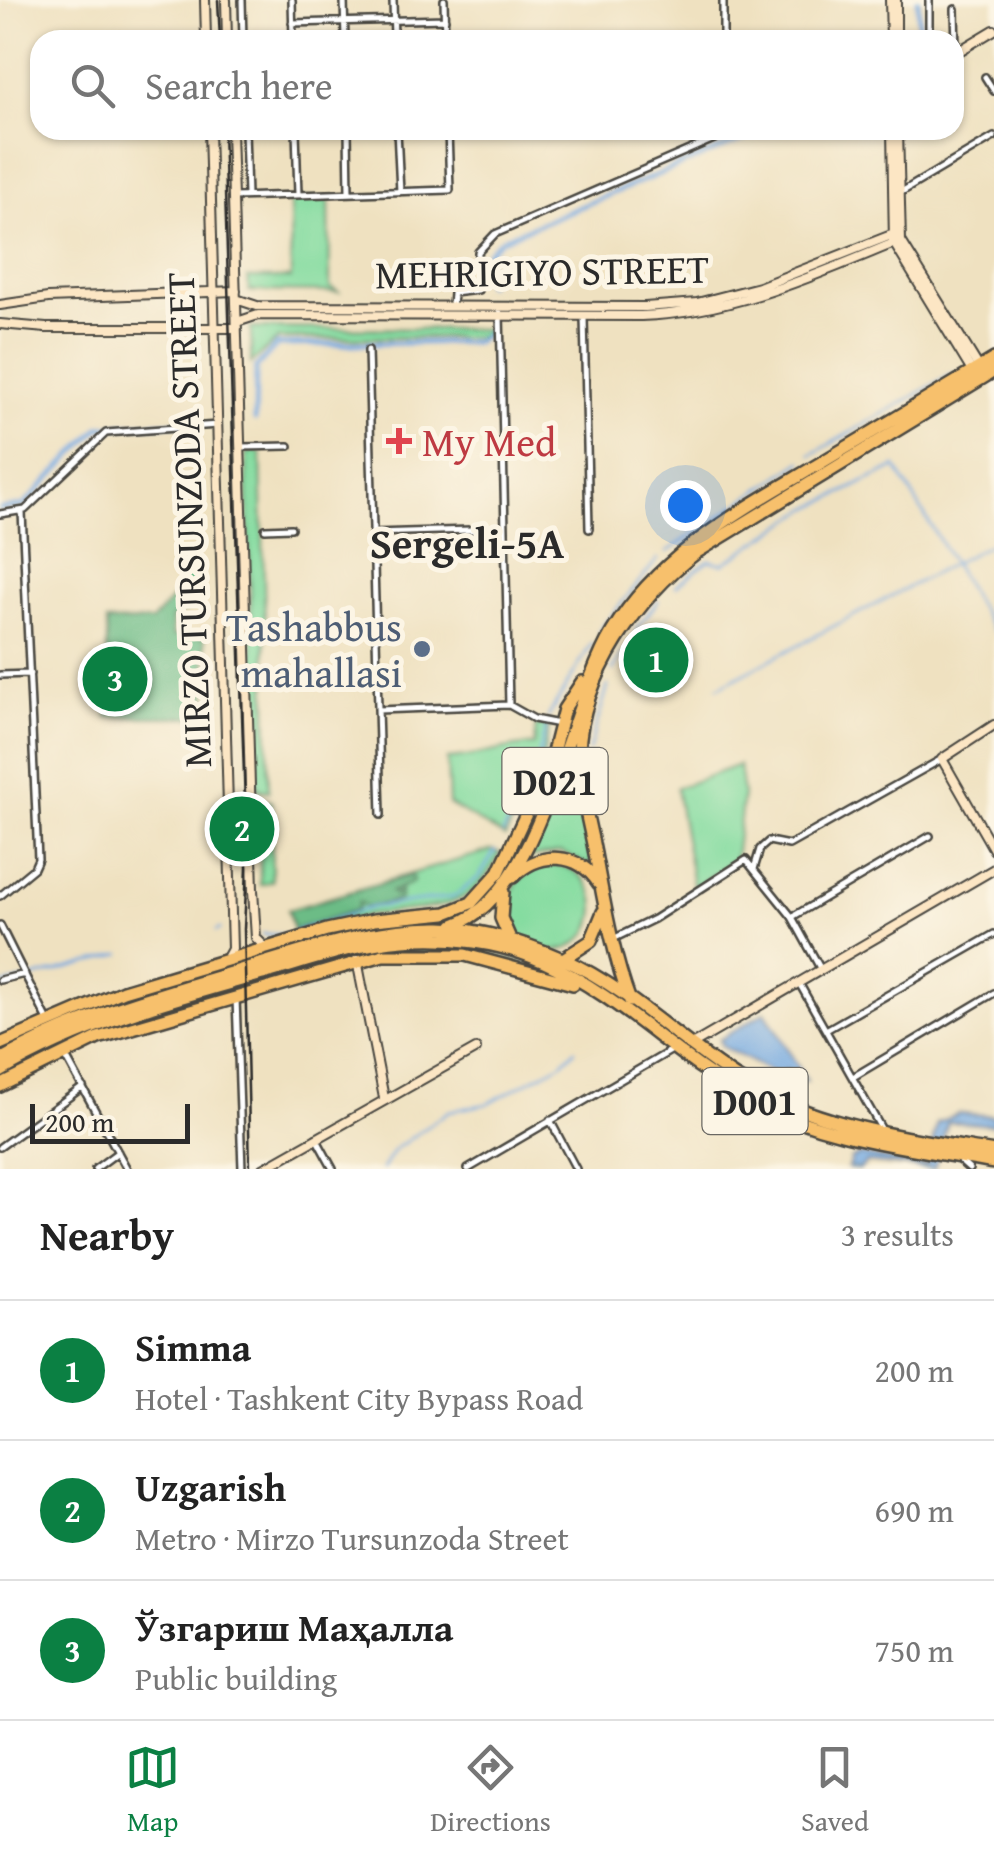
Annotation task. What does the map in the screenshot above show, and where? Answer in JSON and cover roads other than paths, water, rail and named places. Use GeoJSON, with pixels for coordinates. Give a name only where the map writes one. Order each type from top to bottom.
{"type":"FeatureCollection","features":[{"type":"Feature","properties":{"kind":"highway","name":"D021"},"geometry":{"type":"LineString","coordinates":[[519,952],[509,938],[500,907],[505,886],[564,760],[590,671],[625,612],[651,580],[694,543],[814,474],[994,359]]}},
{"type":"Feature","properties":{"kind":"highway","name":"D021"},"geometry":{"type":"LineString","coordinates":[[977,373],[994,371]]}},
{"type":"Feature","properties":{"kind":"highway","name":"D021"},"geometry":{"type":"LineString","coordinates":[[630,1001],[602,893],[580,763],[582,734],[596,686],[633,617],[684,562],[758,507]]}},
{"type":"Feature","properties":{"kind":"highway"},"geometry":{"type":"LineString","coordinates":[[0,1044],[94,1001],[327,930],[374,920],[446,913],[482,895],[498,875],[548,767],[566,704],[590,671]]}},
{"type":"Feature","properties":{"kind":"highway"},"geometry":{"type":"LineString","coordinates":[[564,760],[570,768],[580,763]]}},
{"type":"Feature","properties":{"kind":"highway","name":"D021"},"geometry":{"type":"LineString","coordinates":[[440,928],[479,915],[530,863],[558,858],[588,870],[602,893],[602,916],[596,934],[580,952],[562,959]]}},
{"type":"Feature","properties":{"kind":"highway","name":"D001"},"geometry":{"type":"LineString","coordinates":[[0,1060],[76,1022],[352,938],[440,928],[509,938],[562,959],[763,1093],[848,1132],[884,1134],[919,1145]]}},
{"type":"Feature","properties":{"kind":"highway"},"geometry":{"type":"LineString","coordinates":[[327,930],[352,938]]}},
{"type":"Feature","properties":{"kind":"highway","name":"D001"},"geometry":{"type":"LineString","coordinates":[[0,1072],[132,1008],[168,1002],[378,943],[452,940],[519,952],[544,961],[614,1003],[674,1049],[757,1102],[848,1132],[919,1145]]}},
{"type":"Feature","properties":{"kind":"highway"},"geometry":{"type":"LineString","coordinates":[[0,1086],[64,1052],[190,1009],[357,960],[411,952],[465,954],[535,970],[614,1003]]}},
{"type":"Feature","properties":{"kind":"highway"},"geometry":{"type":"LineString","coordinates":[[544,961],[562,959]]}},
{"type":"Feature","properties":{"kind":"highway"},"geometry":{"type":"LineString","coordinates":[[168,1002],[190,1009]]}},
{"type":"Feature","properties":{"kind":"highway"},"geometry":{"type":"LineString","coordinates":[[51,1020],[76,1022]]}},
{"type":"Feature","properties":{"kind":"highway"},"geometry":{"type":"LineString","coordinates":[[919,1145],[994,1152]]}},
{"type":"Feature","properties":{"kind":"highway"},"geometry":{"type":"LineString","coordinates":[[955,1151],[994,1164]]}},
{"type":"Feature","properties":{"kind":"main road"},"geometry":{"type":"LineString","coordinates":[[205,0],[206,28],[210,30]]}},
{"type":"Feature","properties":{"kind":"main road"},"geometry":{"type":"LineString","coordinates":[[224,30],[226,0]]}},
{"type":"Feature","properties":{"kind":"main road"},"geometry":{"type":"LineString","coordinates":[[893,0],[894,30]]}},
{"type":"Feature","properties":{"kind":"main road"},"geometry":{"type":"LineString","coordinates":[[964,48],[994,30]]}},
{"type":"Feature","properties":{"kind":"main road","name":"MIRZO TURSUNZODA STREET"},"geometry":{"type":"LineString","coordinates":[[209,140],[232,939]]}},
{"type":"Feature","properties":{"kind":"main road","name":"MIRZO TURSUNZODA STREET"},"geometry":{"type":"LineString","coordinates":[[230,140],[256,936]]}},
{"type":"Feature","properties":{"kind":"main road"},"geometry":{"type":"LineString","coordinates":[[895,140],[895,236]]}},
{"type":"Feature","properties":{"kind":"main road"},"geometry":{"type":"LineString","coordinates":[[895,140],[895,236],[977,373]]}},
{"type":"Feature","properties":{"kind":"main road","name":"MEHRIGIYO STREET"},"geometry":{"type":"LineString","coordinates":[[0,305],[48,298],[211,292],[236,295],[252,306],[665,314],[727,306],[895,236]]}},
{"type":"Feature","properties":{"kind":"main road","name":"MEHRIGIYO STREET"},"geometry":{"type":"LineString","coordinates":[[0,324],[212,328],[237,325],[258,315],[645,308],[711,301],[895,236]]}},
{"type":"Feature","properties":{"kind":"main road"},"geometry":{"type":"LineString","coordinates":[[216,401],[229,396],[238,400]]}},
{"type":"Feature","properties":{"kind":"main road"},"geometry":{"type":"LineString","coordinates":[[226,726],[248,724]]}},
{"type":"Feature","properties":{"kind":"main road"},"geometry":{"type":"LineString","coordinates":[[994,726],[942,759],[994,850]]}},
{"type":"Feature","properties":{"kind":"main road"},"geometry":{"type":"LineString","coordinates":[[690,1046],[994,869]]}},
{"type":"Feature","properties":{"kind":"main road"},"geometry":{"type":"LineString","coordinates":[[219,963],[231,954],[232,939],[244,942],[256,936],[259,944],[270,948]]}},
{"type":"Feature","properties":{"kind":"main road"},"geometry":{"type":"LineString","coordinates":[[357,960],[384,1098]]}},
{"type":"Feature","properties":{"kind":"main road"},"geometry":{"type":"LineString","coordinates":[[263,1169],[476,1049]]}},
{"type":"Feature","properties":{"kind":"street"},"geometry":{"type":"LineString","coordinates":[[242,0],[243,30]]}},
{"type":"Feature","properties":{"kind":"street"},"geometry":{"type":"LineString","coordinates":[[292,0],[292,30]]}},
{"type":"Feature","properties":{"kind":"street"},"geometry":{"type":"LineString","coordinates":[[344,0],[345,30]]}},
{"type":"Feature","properties":{"kind":"street"},"geometry":{"type":"LineString","coordinates":[[393,0],[394,30]]}},
{"type":"Feature","properties":{"kind":"street"},"geometry":{"type":"LineString","coordinates":[[444,0],[445,30]]}},
{"type":"Feature","properties":{"kind":"street"},"geometry":{"type":"LineString","coordinates":[[724,0],[724,30]]}},
{"type":"Feature","properties":{"kind":"street"},"geometry":{"type":"LineString","coordinates":[[929,0],[929,30]]}},
{"type":"Feature","properties":{"kind":"street"},"geometry":{"type":"LineString","coordinates":[[955,8],[955,30]]}},
{"type":"Feature","properties":{"kind":"street"},"geometry":{"type":"LineString","coordinates":[[292,23],[445,19]]}},
{"type":"Feature","properties":{"kind":"street"},"geometry":{"type":"LineString","coordinates":[[986,77],[994,91]]}},
{"type":"Feature","properties":{"kind":"street"},"geometry":{"type":"LineString","coordinates":[[898,194],[994,137]]}},
{"type":"Feature","properties":{"kind":"street"},"geometry":{"type":"LineString","coordinates":[[245,140],[247,196]]}},
{"type":"Feature","properties":{"kind":"street"},"geometry":{"type":"LineString","coordinates":[[296,140],[298,195]]}},
{"type":"Feature","properties":{"kind":"street"},"geometry":{"type":"LineString","coordinates":[[348,140],[350,193]]}},
{"type":"Feature","properties":{"kind":"street"},"geometry":{"type":"LineString","coordinates":[[398,140],[400,192]]}},
{"type":"Feature","properties":{"kind":"street"},"geometry":{"type":"LineString","coordinates":[[233,197],[450,190],[448,140]]}},
{"type":"Feature","properties":{"kind":"street"},"geometry":{"type":"LineString","coordinates":[[452,307],[452,295],[458,290],[478,290],[478,252],[495,234],[709,140]]}},
{"type":"Feature","properties":{"kind":"street"},"geometry":{"type":"LineString","coordinates":[[500,311],[509,705]]}},
{"type":"Feature","properties":{"kind":"street"},"geometry":{"type":"LineString","coordinates":[[584,315],[589,529]]}},
{"type":"Feature","properties":{"kind":"street"},"geometry":{"type":"LineString","coordinates":[[368,350],[382,814]]}},
{"type":"Feature","properties":{"kind":"street"},"geometry":{"type":"LineString","coordinates":[[0,514],[22,512],[106,433],[218,425]]}},
{"type":"Feature","properties":{"kind":"street"},"geometry":{"type":"LineString","coordinates":[[240,448],[289,446]]}},
{"type":"Feature","properties":{"kind":"street"},"geometry":{"type":"LineString","coordinates":[[0,896],[34,868],[38,858],[22,512]]}},
{"type":"Feature","properties":{"kind":"street"},"geometry":{"type":"LineString","coordinates":[[265,528],[291,528]]}},
{"type":"Feature","properties":{"kind":"street"},"geometry":{"type":"LineString","coordinates":[[373,533],[504,528]]}},
{"type":"Feature","properties":{"kind":"street"},"geometry":{"type":"LineString","coordinates":[[0,675],[30,674]]}},
{"type":"Feature","properties":{"kind":"street"},"geometry":{"type":"LineString","coordinates":[[378,710],[509,705],[534,719],[559,724]]}},
{"type":"Feature","properties":{"kind":"street"},"geometry":{"type":"LineString","coordinates":[[754,869],[760,849],[769,841],[790,845],[942,759]]}},
{"type":"Feature","properties":{"kind":"street"},"geometry":{"type":"LineString","coordinates":[[792,917],[930,836]]}},
{"type":"Feature","properties":{"kind":"street"},"geometry":{"type":"LineString","coordinates":[[612,939],[654,918],[746,860],[792,917],[820,968]]}},
{"type":"Feature","properties":{"kind":"street"},"geometry":{"type":"LineString","coordinates":[[0,925],[51,1020]]}},
{"type":"Feature","properties":{"kind":"street"},"geometry":{"type":"LineString","coordinates":[[826,1030],[994,934]]}},
{"type":"Feature","properties":{"kind":"street"},"geometry":{"type":"LineString","coordinates":[[0,980],[25,974]]}},
{"type":"Feature","properties":{"kind":"street"},"geometry":{"type":"LineString","coordinates":[[797,981],[884,1134]]}},
{"type":"Feature","properties":{"kind":"street"},"geometry":{"type":"LineString","coordinates":[[852,1077],[994,993]]}},
{"type":"Feature","properties":{"kind":"street"},"geometry":{"type":"LineString","coordinates":[[236,995],[242,1169]]}},
{"type":"Feature","properties":{"kind":"street"},"geometry":{"type":"LineString","coordinates":[[468,1169],[674,1049]]}},
{"type":"Feature","properties":{"kind":"street"},"geometry":{"type":"LineString","coordinates":[[64,1052],[126,1169]]}},
{"type":"Feature","properties":{"kind":"street"},"geometry":{"type":"LineString","coordinates":[[0,1147],[82,1087]]}},
{"type":"Feature","properties":{"kind":"street"},"geometry":{"type":"LineString","coordinates":[[550,1120],[576,1169]]}},
{"type":"Feature","properties":{"kind":"street"},"geometry":{"type":"LineString","coordinates":[[316,1138],[333,1169]]}},
{"type":"Feature","properties":{"kind":"street"},"geometry":{"type":"LineString","coordinates":[[955,1151],[969,1169]]}},
{"type":"Feature","properties":{"kind":"street"},"geometry":{"type":"LineString","coordinates":[[95,1169],[118,1152]]}},
{"type":"Feature","properties":{"kind":"street"},"geometry":{"type":"LineString","coordinates":[[987,1169],[994,1164]]}},
{"type":"Feature","properties":{"kind":"water"},"geometry":{"type":"Polygon","coordinates":[[[765,1012],[807,1081],[797,1083],[786,1069],[783,1078],[723,1047],[719,1040],[765,1012]]]}},
{"type":"Feature","properties":{"kind":"water"},"geometry":{"type":"Polygon","coordinates":[[[959,1113],[994,1116],[994,1125],[948,1122],[934,1169],[867,1162],[860,1169],[848,1168],[851,1158],[860,1155],[927,1165],[937,1123],[959,1113]]]}},
{"type":"Feature","properties":{"kind":"waterway"},"geometry":{"type":"LineString","coordinates":[[918,0],[919,30]]}},
{"type":"Feature","properties":{"kind":"waterway"},"geometry":{"type":"LineString","coordinates":[[487,284],[487,253],[502,239],[742,140]]}},
{"type":"Feature","properties":{"kind":"waterway"},"geometry":{"type":"LineString","coordinates":[[255,420],[256,368],[277,345],[476,342],[486,335]]}},
{"type":"Feature","properties":{"kind":"waterway"},"geometry":{"type":"LineString","coordinates":[[811,455],[954,373]]}},
{"type":"Feature","properties":{"kind":"waterway"},"geometry":{"type":"LineString","coordinates":[[0,509],[23,506],[100,427],[189,422]]}},
{"type":"Feature","properties":{"kind":"waterway"},"geometry":{"type":"LineString","coordinates":[[667,552],[802,461]]}},
{"type":"Feature","properties":{"kind":"waterway"},"geometry":{"type":"LineString","coordinates":[[676,586],[709,560],[723,564],[806,510],[896,467],[994,632]]}},
{"type":"Feature","properties":{"kind":"waterway"},"geometry":{"type":"LineString","coordinates":[[718,687],[994,542]]}},
{"type":"Feature","properties":{"kind":"waterway"},"geometry":{"type":"LineString","coordinates":[[599,631],[658,559]]}},
{"type":"Feature","properties":{"kind":"waterway"},"geometry":{"type":"LineString","coordinates":[[635,631],[658,601]]}},
{"type":"Feature","properties":{"kind":"waterway"},"geometry":{"type":"LineString","coordinates":[[548,717],[592,643]]}},
{"type":"Feature","properties":{"kind":"waterway"},"geometry":{"type":"LineString","coordinates":[[613,670],[623,653]]}},
{"type":"Feature","properties":{"kind":"waterway"},"geometry":{"type":"LineString","coordinates":[[589,750],[608,686]]}},
{"type":"Feature","properties":{"kind":"waterway"},"geometry":{"type":"LineString","coordinates":[[503,834],[537,762],[546,727]]}},
{"type":"Feature","properties":{"kind":"waterway"},"geometry":{"type":"LineString","coordinates":[[295,931],[373,907],[454,897],[480,876],[495,851]]}},
{"type":"Feature","properties":{"kind":"waterway"},"geometry":{"type":"LineString","coordinates":[[216,931],[220,929]]}},
{"type":"Feature","properties":{"kind":"waterway"},"geometry":{"type":"LineString","coordinates":[[262,934],[283,935]]}},
{"type":"Feature","properties":{"kind":"waterway"},"geometry":{"type":"LineString","coordinates":[[32,978],[121,954]]}},
{"type":"Feature","properties":{"kind":"waterway"},"geometry":{"type":"LineString","coordinates":[[0,986],[23,980]]}},
{"type":"Feature","properties":{"kind":"waterway"},"geometry":{"type":"LineString","coordinates":[[382,1169],[394,1150],[449,1111],[487,1104],[562,1063],[575,1050]]}},
{"type":"Feature","properties":{"kind":"railway"},"geometry":{"type":"LineString","coordinates":[[218,0],[220,30]]}},
{"type":"Feature","properties":{"kind":"railway"},"geometry":{"type":"LineString","coordinates":[[223,140],[247,868],[244,929],[250,1169]]}},
{"type":"Feature","properties":{"kind":"place","name":"My Med"},"geometry":{"type":"Point","coordinates":[399,441]}},
{"type":"Feature","properties":{"kind":"place","name":"Tashabbus mahallasi"},"geometry":{"type":"Point","coordinates":[422,649]}},
{"type":"Feature","properties":{"kind":"place","name":"Simma"},"geometry":{"type":"Point","coordinates":[656,660]}},
{"type":"Feature","properties":{"kind":"place","name":"Ўзгариш Маҳалла"},"geometry":{"type":"Point","coordinates":[115,679]}},
{"type":"Feature","properties":{"kind":"place","name":"Uzgarish"},"geometry":{"type":"Point","coordinates":[242,829]}},
{"type":"Feature","properties":{"kind":"district","name":"Sergeli-5A"},"geometry":{"type":"Point","coordinates":[467,542]}}]}
